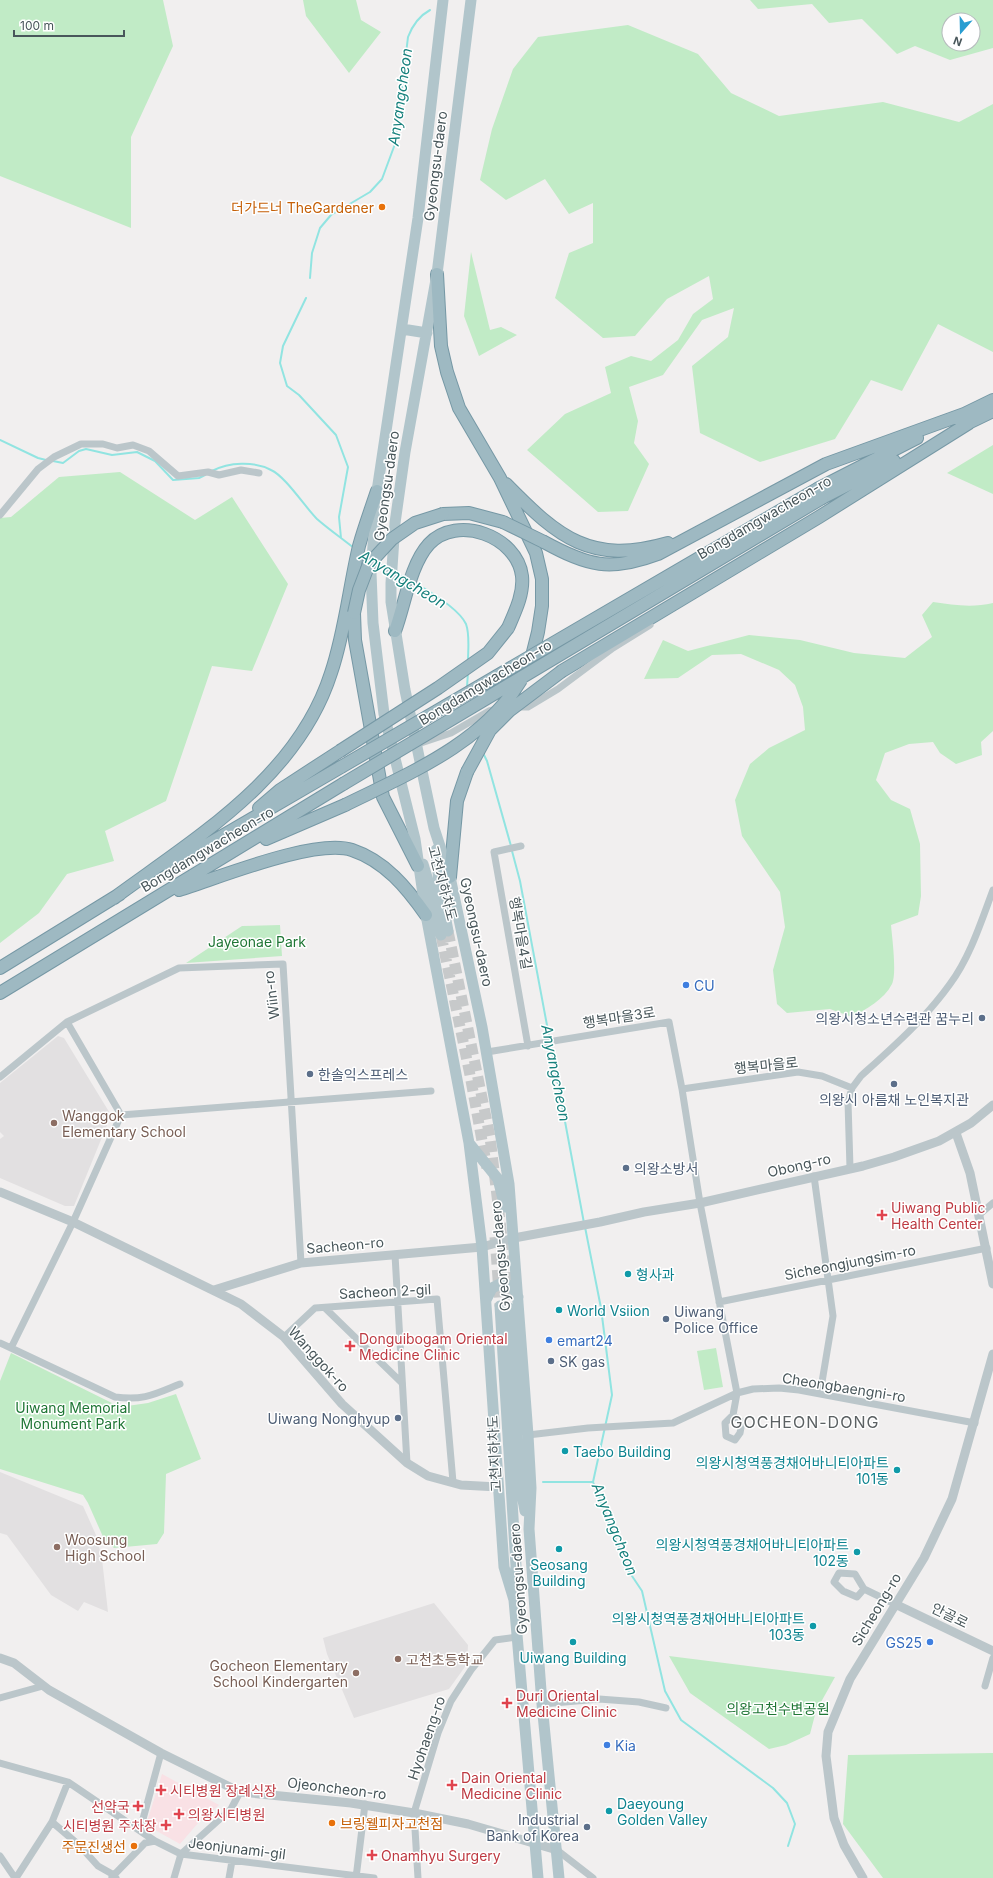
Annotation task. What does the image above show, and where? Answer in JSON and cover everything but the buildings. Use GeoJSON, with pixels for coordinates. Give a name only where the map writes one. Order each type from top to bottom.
{"type":"FeatureCollection","features":[{"type":"Feature","properties":{"kind":"highway"},"geometry":{"type":"LineString","coordinates":[[228,855],[345,805],[408,774],[464,740],[494,714],[515,690],[530,664],[538,632],[542,606],[542,579],[536,553],[500,478],[459,408],[447,372],[441,346],[437,274]]}},
{"type":"Feature","properties":{"kind":"highway","name":"Bongdamgwacheon-ro"},"geometry":{"type":"LineString","coordinates":[[0,968],[114,898],[341,767],[821,493],[966,418],[993,400]]}},
{"type":"Feature","properties":{"kind":"highway","name":"Bongdamgwacheon-ro"},"geometry":{"type":"LineString","coordinates":[[966,418],[993,411]]}},
{"type":"Feature","properties":{"kind":"highway"},"geometry":{"type":"LineString","coordinates":[[418,866],[382,797],[355,640],[354,613],[359,590],[369,564],[392,539],[415,523],[443,514],[469,513],[503,522],[584,562],[606,565],[623,565],[658,554],[826,464],[966,418]]}},
{"type":"Feature","properties":{"kind":"highway"},"geometry":{"type":"LineString","coordinates":[[450,877],[457,801],[467,772],[490,730],[509,711],[562,671],[652,619],[818,517],[966,418]]}},
{"type":"Feature","properties":{"kind":"highway"},"geometry":{"type":"LineString","coordinates":[[500,478],[546,523],[564,535],[583,544],[600,549],[620,552],[646,549],[688,537]]}},
{"type":"Feature","properties":{"kind":"highway"},"geometry":{"type":"LineString","coordinates":[[114,898],[219,822],[260,785],[287,753],[318,704],[331,674],[340,642],[360,546],[377,491]]}},
{"type":"Feature","properties":{"kind":"highway","name":"Bongdamgwacheon-ro"},"geometry":{"type":"LineString","coordinates":[[0,993],[821,493]]}},
{"type":"Feature","properties":{"kind":"highway"},"geometry":{"type":"LineString","coordinates":[[240,826],[280,790],[438,688],[488,653],[508,628],[520,601],[522,576],[516,558],[494,537],[468,530],[449,531],[430,543],[412,575],[395,631]]}},
{"type":"Feature","properties":{"kind":"highway"},"geometry":{"type":"LineString","coordinates":[[158,896],[291,854],[324,848],[351,850],[371,859],[392,872],[426,915]]}},
{"type":"Feature","properties":{"kind":"main road","name":"Gyeongsu-daero"},"geometry":{"type":"LineString","coordinates":[[443,0],[418,218],[377,491],[371,573],[373,623],[384,714],[415,839],[426,915],[470,1143],[482,1247],[504,1567],[514,1600],[538,1878]]}},
{"type":"Feature","properties":{"kind":"main road","name":"Gyeongsu-daero"},"geometry":{"type":"LineString","coordinates":[[471,0],[437,274],[405,452],[395,523],[390,583],[395,631],[434,828],[450,877],[487,1052],[499,1115],[511,1200],[531,1488],[529,1529],[542,1704],[559,1878]]}},
{"type":"Feature","properties":{"kind":"main road"},"geometry":{"type":"LineString","coordinates":[[402,329],[427,333]]}},
{"type":"Feature","properties":{"kind":"main road","name":"고천지하차도"},"geometry":{"type":"LineString","coordinates":[[415,839],[444,933],[434,828]]}},
{"type":"Feature","properties":{"kind":"main road"},"geometry":{"type":"LineString","coordinates":[[470,1143],[498,1179],[504,1204],[507,1208],[510,1206],[511,1200]]}},
{"type":"Feature","properties":{"kind":"main road"},"geometry":{"type":"LineString","coordinates":[[486,1300],[492,1288],[502,1283],[515,1290],[519,1300]]}},
{"type":"Feature","properties":{"kind":"main road","name":"고천지하차도"},"geometry":{"type":"LineString","coordinates":[[514,1600],[516,1566],[504,1307],[520,1484],[529,1529]]}},
{"type":"Feature","properties":{"kind":"street"},"geometry":{"type":"LineString","coordinates":[[0,515],[38,469],[54,457],[82,444],[103,444],[117,448],[133,445],[150,451],[178,476],[208,472],[219,475],[241,470],[259,472]]}},
{"type":"Feature","properties":{"kind":"street"},"geometry":{"type":"LineString","coordinates":[[417,744],[451,733],[489,711],[509,707],[528,707],[558,689],[614,648],[741,569],[770,549]]}},
{"type":"Feature","properties":{"kind":"street","name":"행복마을4길"},"geometry":{"type":"LineString","coordinates":[[521,846],[494,852],[528,1046]]}},
{"type":"Feature","properties":{"kind":"street"},"geometry":{"type":"LineString","coordinates":[[850,1168],[847,1117],[848,1102],[852,1088],[861,1076],[931,1009],[951,984],[973,940],[993,890]]}},
{"type":"Feature","properties":{"kind":"street","name":"Wiin-ro"},"geometry":{"type":"LineString","coordinates":[[0,1077],[67,1022],[179,968],[283,964],[301,1263]]}},
{"type":"Feature","properties":{"kind":"street"},"geometry":{"type":"LineString","coordinates":[[67,1022],[121,1115]]}},
{"type":"Feature","properties":{"kind":"street","name":"행복마을3로"},"geometry":{"type":"LineString","coordinates":[[487,1052],[669,1022],[682,1089],[700,1203],[737,1393]]}},
{"type":"Feature","properties":{"kind":"street","name":"행복마을로"},"geometry":{"type":"LineString","coordinates":[[682,1089],[798,1072],[822,1076],[852,1088]]}},
{"type":"Feature","properties":{"kind":"street"},"geometry":{"type":"LineString","coordinates":[[121,1115],[432,1091]]}},
{"type":"Feature","properties":{"kind":"street","name":"Obong-ro"},"geometry":{"type":"LineString","coordinates":[[514,1238],[572,1228],[644,1212],[700,1203],[894,1157],[939,1142],[956,1133],[993,1105]]}},
{"type":"Feature","properties":{"kind":"street"},"geometry":{"type":"LineString","coordinates":[[11,1348],[73,1222],[121,1115]]}},
{"type":"Feature","properties":{"kind":"street"},"geometry":{"type":"LineString","coordinates":[[956,1133],[970,1173],[980,1214],[993,1284]]}},
{"type":"Feature","properties":{"kind":"street"},"geometry":{"type":"LineString","coordinates":[[814,1176],[834,1316],[820,1394]]}},
{"type":"Feature","properties":{"kind":"street","name":"Wanggok-ro"},"geometry":{"type":"LineString","coordinates":[[0,1192],[73,1222],[241,1304],[284,1337],[342,1404],[407,1463],[428,1476],[461,1485],[498,1486]]}},
{"type":"Feature","properties":{"kind":"street"},"geometry":{"type":"LineString","coordinates":[[980,1214],[993,1203]]}},
{"type":"Feature","properties":{"kind":"street"},"geometry":{"type":"LineString","coordinates":[[482,1247],[514,1238]]}},
{"type":"Feature","properties":{"kind":"street","name":"Sacheon-ro"},"geometry":{"type":"LineString","coordinates":[[214,1290],[301,1263],[482,1247]]}},
{"type":"Feature","properties":{"kind":"street","name":"Sicheongjungsim-ro"},"geometry":{"type":"LineString","coordinates":[[719,1302],[987,1248]]}},
{"type":"Feature","properties":{"kind":"street"},"geometry":{"type":"LineString","coordinates":[[395,1255],[407,1463]]}},
{"type":"Feature","properties":{"kind":"street","name":"Sacheon 2-gil"},"geometry":{"type":"LineString","coordinates":[[284,1337],[315,1308],[437,1299],[453,1482]]}},
{"type":"Feature","properties":{"kind":"street"},"geometry":{"type":"LineString","coordinates":[[325,1308],[402,1383]]}},
{"type":"Feature","properties":{"kind":"street"},"geometry":{"type":"LineString","coordinates":[[0,1343],[115,1397],[134,1400],[147,1397],[180,1384]]}},
{"type":"Feature","properties":{"kind":"street","name":"Sicheong-ro"},"geometry":{"type":"LineString","coordinates":[[863,1878],[844,1845],[834,1818],[826,1756],[828,1732],[850,1679],[924,1558],[952,1499],[993,1354]]}},
{"type":"Feature","properties":{"kind":"street","name":"Cheongbaengni-ro"},"geometry":{"type":"LineString","coordinates":[[528,1435],[588,1428],[673,1423],[737,1393],[753,1389],[779,1388],[820,1394],[974,1423]]}},
{"type":"Feature","properties":{"kind":"street"},"geometry":{"type":"LineString","coordinates":[[733,1415],[737,1393]]}},
{"type":"Feature","properties":{"kind":"street"},"geometry":{"type":"LineString","coordinates":[[864,1589],[895,1604]]}},
{"type":"Feature","properties":{"kind":"street","name":"안골로"},"geometry":{"type":"LineString","coordinates":[[895,1604],[993,1651]]}},
{"type":"Feature","properties":{"kind":"street","name":"Hyohaeng-ro"},"geometry":{"type":"LineString","coordinates":[[418,1878],[414,1813],[438,1733],[451,1700],[471,1670],[496,1640],[517,1637]]}},
{"type":"Feature","properties":{"kind":"street","name":"Ojeoncheon-ro"},"geometry":{"type":"LineString","coordinates":[[0,1658],[14,1663],[43,1686],[161,1753],[240,1792],[365,1804],[468,1824],[557,1850]]}},
{"type":"Feature","properties":{"kind":"street"},"geometry":{"type":"LineString","coordinates":[[985,1686],[993,1658]]}},
{"type":"Feature","properties":{"kind":"street"},"geometry":{"type":"LineString","coordinates":[[0,1698],[43,1686]]}},
{"type":"Feature","properties":{"kind":"street"},"geometry":{"type":"LineString","coordinates":[[542,1704],[599,1699],[639,1702],[666,1708]]}},
{"type":"Feature","properties":{"kind":"street"},"geometry":{"type":"LineString","coordinates":[[140,1830],[161,1753]]}},
{"type":"Feature","properties":{"kind":"street","name":"Jeonjunami-gil"},"geometry":{"type":"LineString","coordinates":[[0,1763],[68,1782],[155,1841],[180,1854],[327,1875],[374,1878]]}},
{"type":"Feature","properties":{"kind":"street"},"geometry":{"type":"LineString","coordinates":[[0,1856],[16,1878],[52,1822],[68,1782]]}},
{"type":"Feature","properties":{"kind":"street"},"geometry":{"type":"LineString","coordinates":[[174,1878],[180,1854],[231,1810],[240,1792]]}},
{"type":"Feature","properties":{"kind":"street"},"geometry":{"type":"LineString","coordinates":[[356,1877],[365,1804]]}},
{"type":"Feature","properties":{"kind":"street"},"geometry":{"type":"LineString","coordinates":[[52,1822],[79,1845],[98,1866],[114,1877],[145,1843],[155,1841]]}},
{"type":"Feature","properties":{"kind":"street"},"geometry":{"type":"LineString","coordinates":[[557,1850],[593,1878]]}},
{"type":"Feature","properties":{"kind":"street"},"geometry":{"type":"LineString","coordinates":[[229,1878],[232,1861]]}},
{"type":"Feature","properties":{"kind":"shaded area","name":"Wanggok Elementary School"},"geometry":{"type":"Polygon","coordinates":[[[58,1036],[64,1038],[111,1115],[74,1206],[65,1206],[0,1178],[0,1139],[4,1136],[0,1132],[0,1083],[58,1036]]]}},
{"type":"Feature","properties":{"kind":"shaded area","name":"Woosung High School"},"geometry":{"type":"Polygon","coordinates":[[[0,1472],[83,1506],[96,1535],[102,1559],[108,1612],[84,1602],[78,1611],[51,1595],[7,1535],[0,1533],[0,1472]]]}},
{"type":"Feature","properties":{"kind":"shaded area","name":"고천초등학교"},"geometry":{"type":"Polygon","coordinates":[[[434,1603],[468,1645],[467,1664],[449,1689],[354,1718],[327,1654],[323,1638],[434,1603]]]}},
{"type":"Feature","properties":{"kind":"shaded area","name":"의왕시티병원"},"geometry":{"type":"Polygon","coordinates":[[[162,1774],[219,1805],[198,1823],[180,1844],[146,1825],[162,1774]]]}},
{"type":"Feature","properties":{"kind":"green space"},"geometry":{"type":"Polygon","coordinates":[[[0,0],[163,0],[173,46],[131,137],[131,228],[0,176],[0,0]]]}},
{"type":"Feature","properties":{"kind":"green space"},"geometry":{"type":"Polygon","coordinates":[[[303,0],[356,0],[361,20],[381,32],[349,73],[306,16],[303,0]]]}},
{"type":"Feature","properties":{"kind":"green space"},"geometry":{"type":"Polygon","coordinates":[[[750,0],[993,0],[993,48],[981,51],[981,12],[941,12],[941,52],[979,52],[950,60],[915,46],[897,54],[862,19],[829,23],[812,4],[758,9],[750,0]]]}},
{"type":"Feature","properties":{"kind":"green space"},"geometry":{"type":"Polygon","coordinates":[[[628,25],[698,54],[731,93],[779,116],[883,102],[959,122],[993,104],[993,352],[938,324],[902,391],[871,380],[835,439],[760,462],[700,433],[692,366],[728,337],[734,308],[702,320],[663,375],[629,387],[638,421],[634,443],[649,464],[628,511],[598,512],[527,450],[565,414],[611,393],[605,367],[631,356],[651,361],[678,340],[693,314],[713,299],[709,276],[667,299],[635,336],[603,338],[555,298],[569,253],[593,243],[593,203],[569,214],[545,179],[506,200],[480,180],[492,129],[513,69],[538,37],[628,25]]]}},
{"type":"Feature","properties":{"kind":"green space"},"geometry":{"type":"Polygon","coordinates":[[[471,252],[490,330],[501,327],[517,335],[479,356],[464,316],[471,252]]]}},
{"type":"Feature","properties":{"kind":"green space"},"geometry":{"type":"Polygon","coordinates":[[[993,445],[993,494],[947,473],[993,445]]]}},
{"type":"Feature","properties":{"kind":"green space"},"geometry":{"type":"Polygon","coordinates":[[[120,472],[195,520],[232,497],[288,584],[252,671],[212,666],[166,801],[105,831],[114,861],[67,874],[39,913],[0,943],[0,518],[11,517],[59,477],[120,472]]]}},
{"type":"Feature","properties":{"kind":"green space"},"geometry":{"type":"Polygon","coordinates":[[[933,602],[970,606],[993,603],[993,731],[981,742],[982,755],[956,764],[940,753],[933,742],[909,744],[885,753],[876,780],[891,800],[910,809],[920,844],[921,896],[918,915],[891,925],[894,964],[892,984],[889,990],[880,999],[852,1017],[830,1009],[787,1013],[777,1004],[773,970],[785,927],[780,892],[742,836],[735,800],[750,764],[769,748],[805,730],[803,707],[795,685],[779,670],[741,654],[712,655],[678,678],[644,679],[663,640],[688,651],[749,635],[800,640],[854,653],[905,658],[932,637],[922,615],[933,602]]]}},
{"type":"Feature","properties":{"kind":"green space","name":"Jayeonae Park"},"geometry":{"type":"Polygon","coordinates":[[[280,925],[282,956],[186,963],[242,926],[280,925]]]}},
{"type":"Feature","properties":{"kind":"green space"},"geometry":{"type":"Polygon","coordinates":[[[716,1348],[723,1387],[704,1390],[697,1351],[716,1348]]]}},
{"type":"Feature","properties":{"kind":"green space","name":"Uiwang Memorial Monument Park"},"geometry":{"type":"Polygon","coordinates":[[[11,1353],[120,1407],[148,1403],[176,1394],[201,1459],[166,1474],[164,1533],[157,1544],[114,1548],[104,1539],[83,1495],[0,1469],[0,1381],[11,1353]]]}},
{"type":"Feature","properties":{"kind":"green space","name":"의왕고천수변공원"},"geometry":{"type":"Polygon","coordinates":[[[669,1656],[835,1677],[816,1711],[810,1734],[786,1745],[769,1749],[690,1693],[669,1656]]]}},
{"type":"Feature","properties":{"kind":"green space"},"geometry":{"type":"Polygon","coordinates":[[[993,1753],[993,1878],[883,1878],[843,1824],[848,1755],[993,1753]]]}},
{"type":"Feature","properties":{"kind":"waterway","name":"Anyangcheon"},"geometry":{"type":"LineString","coordinates":[[310,278],[312,253],[320,228],[331,215],[370,192],[382,179],[395,144],[408,37],[417,21],[430,10]]}},
{"type":"Feature","properties":{"kind":"waterway","name":"Anyangcheon"},"geometry":{"type":"LineString","coordinates":[[306,298],[283,346],[280,363],[287,386],[299,395],[336,435],[348,467],[339,517],[341,538],[354,548]]}},
{"type":"Feature","properties":{"kind":"waterway"},"geometry":{"type":"LineString","coordinates":[[0,440],[38,458],[46,460]]}},
{"type":"Feature","properties":{"kind":"waterway"},"geometry":{"type":"LineString","coordinates":[[53,461],[63,463],[79,451],[86,449],[112,455],[137,452],[155,461],[173,480],[199,478],[205,475]]}},
{"type":"Feature","properties":{"kind":"waterway"},"geometry":{"type":"LineString","coordinates":[[212,471],[234,464],[249,464],[264,467],[277,473],[289,485],[312,514],[341,538]]}},
{"type":"Feature","properties":{"kind":"waterway","name":"Anyangcheon"},"geometry":{"type":"LineString","coordinates":[[376,562],[388,569]]}},
{"type":"Feature","properties":{"kind":"waterway","name":"Anyangcheon"},"geometry":{"type":"LineString","coordinates":[[395,573],[405,578]]}},
{"type":"Feature","properties":{"kind":"waterway","name":"Anyangcheon"},"geometry":{"type":"LineString","coordinates":[[415,583],[443,601],[462,618],[466,624],[468,633],[468,661]]}},
{"type":"Feature","properties":{"kind":"waterway","name":"Anyangcheon"},"geometry":{"type":"LineString","coordinates":[[467,687],[468,672]]}},
{"type":"Feature","properties":{"kind":"waterway","name":"Anyangcheon"},"geometry":{"type":"LineString","coordinates":[[483,753],[487,761],[511,846]]}},
{"type":"Feature","properties":{"kind":"waterway","name":"Anyangcheon"},"geometry":{"type":"LineString","coordinates":[[512,851],[520,881],[584,1223]]}},
{"type":"Feature","properties":{"kind":"waterway","name":"Anyangcheon"},"geometry":{"type":"LineString","coordinates":[[585,1227],[601,1308],[612,1395],[593,1482],[628,1570],[642,1591],[665,1691],[681,1720],[773,1788],[787,1803],[795,1824],[788,1846]]}},
{"type":"Feature","properties":{"kind":"waterway"},"geometry":{"type":"LineString","coordinates":[[543,1482],[593,1482]]}},
{"type":"Feature","properties":{"kind":"tunnel"},"geometry":{"type":"LineString","coordinates":[[448,931],[490,1137],[509,1308]]}},
{"type":"Feature","properties":{"kind":"tunnel"},"geometry":{"type":"LineString","coordinates":[[441,935],[470,1075],[487,1168]]}},
{"type":"Feature","properties":{"kind":"tunnel"},"geometry":{"type":"LineString","coordinates":[[495,1237],[500,1306]]}},
{"type":"Feature","properties":{"kind":"place","name":"더가드너 TheGardener"},"geometry":{"type":"Point","coordinates":[382,207]}},
{"type":"Feature","properties":{"kind":"place","name":"CU"},"geometry":{"type":"Point","coordinates":[686,985]}},
{"type":"Feature","properties":{"kind":"place","name":"의왕시청소년수련관 꿈누리"},"geometry":{"type":"Point","coordinates":[982,1018]}},
{"type":"Feature","properties":{"kind":"place","name":"한솔익스프레스"},"geometry":{"type":"Point","coordinates":[310,1074]}},
{"type":"Feature","properties":{"kind":"place","name":"의왕시 아름채 노인복지관"},"geometry":{"type":"Point","coordinates":[894,1084]}},
{"type":"Feature","properties":{"kind":"place","name":"Wanggok Elementary School"},"geometry":{"type":"Point","coordinates":[54,1123]}},
{"type":"Feature","properties":{"kind":"place","name":"의왕소방서"},"geometry":{"type":"Point","coordinates":[626,1168]}},
{"type":"Feature","properties":{"kind":"place","name":"Uiwang Public Health Center"},"geometry":{"type":"Point","coordinates":[882,1215]}},
{"type":"Feature","properties":{"kind":"place","name":"형사과"},"geometry":{"type":"Point","coordinates":[628,1274]}},
{"type":"Feature","properties":{"kind":"place","name":"World Vsiion"},"geometry":{"type":"Point","coordinates":[559,1310]}},
{"type":"Feature","properties":{"kind":"place","name":"Uiwang Police Office"},"geometry":{"type":"Point","coordinates":[666,1319]}},
{"type":"Feature","properties":{"kind":"place","name":"emart24"},"geometry":{"type":"Point","coordinates":[549,1340]}},
{"type":"Feature","properties":{"kind":"place","name":"Donguibogam Oriental Medicine Clinic"},"geometry":{"type":"Point","coordinates":[350,1346]}},
{"type":"Feature","properties":{"kind":"place","name":"SK gas"},"geometry":{"type":"Point","coordinates":[551,1361]}},
{"type":"Feature","properties":{"kind":"place","name":"Uiwang Nonghyup"},"geometry":{"type":"Point","coordinates":[398,1418]}},
{"type":"Feature","properties":{"kind":"place","name":"Taebo Building"},"geometry":{"type":"Point","coordinates":[565,1451]}},
{"type":"Feature","properties":{"kind":"place","name":"의왕시청역풍경채어바니티아파트 101동"},"geometry":{"type":"Point","coordinates":[897,1470]}},
{"type":"Feature","properties":{"kind":"place","name":"Woosung High School"},"geometry":{"type":"Point","coordinates":[57,1547]}},
{"type":"Feature","properties":{"kind":"place","name":"Seosang Building"},"geometry":{"type":"Point","coordinates":[559,1549]}},
{"type":"Feature","properties":{"kind":"place","name":"의왕시청역풍경채어바니티아파트 102동"},"geometry":{"type":"Point","coordinates":[857,1552]}},
{"type":"Feature","properties":{"kind":"place","name":"의왕시청역풍경채어바니티아파트 103동"},"geometry":{"type":"Point","coordinates":[813,1626]}},
{"type":"Feature","properties":{"kind":"place","name":"Uiwang Building"},"geometry":{"type":"Point","coordinates":[573,1642]}},
{"type":"Feature","properties":{"kind":"place","name":"GS25"},"geometry":{"type":"Point","coordinates":[930,1642]}},
{"type":"Feature","properties":{"kind":"place","name":"고천초등학교"},"geometry":{"type":"Point","coordinates":[398,1659]}},
{"type":"Feature","properties":{"kind":"place","name":"Gocheon Elementary School Kindergarten"},"geometry":{"type":"Point","coordinates":[356,1673]}},
{"type":"Feature","properties":{"kind":"place","name":"Duri Oriental Medicine Clinic"},"geometry":{"type":"Point","coordinates":[507,1703]}},
{"type":"Feature","properties":{"kind":"place","name":"Kia"},"geometry":{"type":"Point","coordinates":[607,1745]}},
{"type":"Feature","properties":{"kind":"place","name":"Dain Oriental Medicine Clinic"},"geometry":{"type":"Point","coordinates":[452,1785]}},
{"type":"Feature","properties":{"kind":"place","name":"시티병원 장례식장"},"geometry":{"type":"Point","coordinates":[161,1790]}},
{"type":"Feature","properties":{"kind":"place","name":"선약국"},"geometry":{"type":"Point","coordinates":[138,1806]}},
{"type":"Feature","properties":{"kind":"place","name":"Daeyoung Golden Valley"},"geometry":{"type":"Point","coordinates":[609,1811]}},
{"type":"Feature","properties":{"kind":"place","name":"의왕시티병원"},"geometry":{"type":"Point","coordinates":[179,1814]}},
{"type":"Feature","properties":{"kind":"place","name":"브링웰피자고천점"},"geometry":{"type":"Point","coordinates":[332,1823]}},
{"type":"Feature","properties":{"kind":"place","name":"시티병원 주차장"},"geometry":{"type":"Point","coordinates":[166,1825]}},
{"type":"Feature","properties":{"kind":"place","name":"Industrial Bank of Korea"},"geometry":{"type":"Point","coordinates":[587,1827]}},
{"type":"Feature","properties":{"kind":"place","name":"주문진생선"},"geometry":{"type":"Point","coordinates":[134,1846]}},
{"type":"Feature","properties":{"kind":"place","name":"Onamhyu Surgery"},"geometry":{"type":"Point","coordinates":[372,1855]}},
{"type":"Feature","properties":{"kind":"district","name":"GOCHEON-DONG"},"geometry":{"type":"Point","coordinates":[805,1422]}}]}
